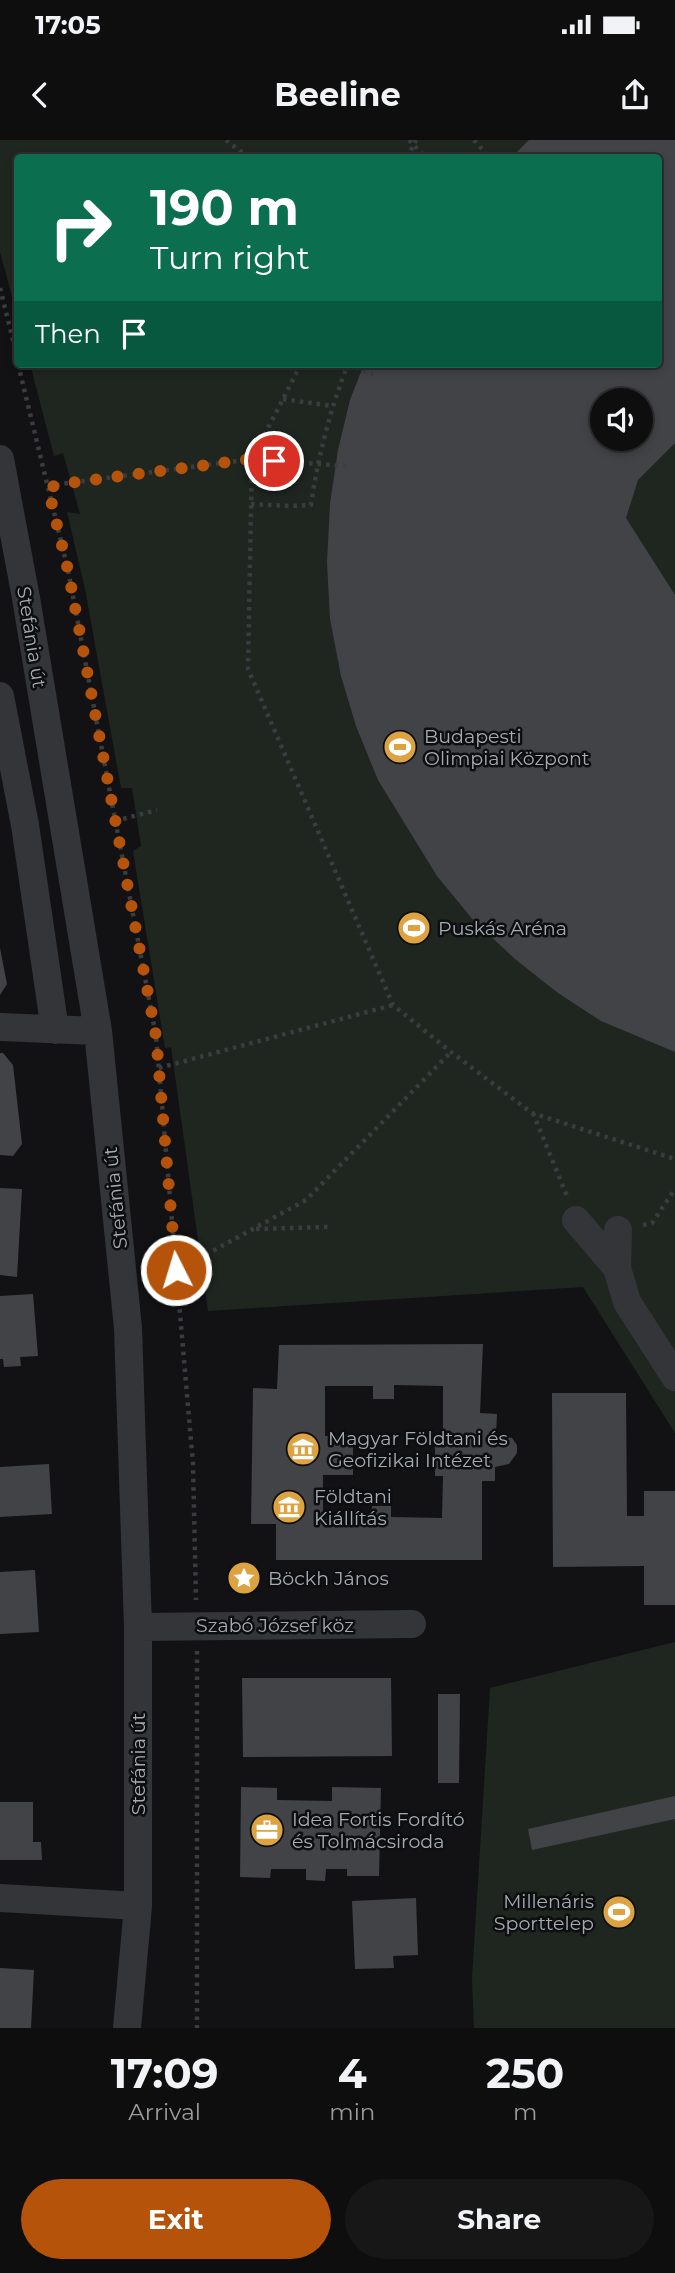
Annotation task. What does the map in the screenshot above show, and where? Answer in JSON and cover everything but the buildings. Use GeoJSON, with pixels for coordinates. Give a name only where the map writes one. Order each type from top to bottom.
{"type":"FeatureCollection","features":[{"type":"Feature","properties":{"kind":"street","name":"Stefánia út"},"geometry":{"type":"LineString","coordinates":[[0,459],[26,598],[98,1031],[128,1328],[138,1627],[138,1906],[127,2028]]}},
{"type":"Feature","properties":{"kind":"street"},"geometry":{"type":"LineString","coordinates":[[0,575],[26,598]]}},
{"type":"Feature","properties":{"kind":"street"},"geometry":{"type":"LineString","coordinates":[[0,696],[25,825],[55,1030]]}},
{"type":"Feature","properties":{"kind":"street"},"geometry":{"type":"LineString","coordinates":[[0,1027],[98,1031]]}},
{"type":"Feature","properties":{"kind":"street"},"geometry":{"type":"LineString","coordinates":[[576,1220],[617,1268]]}},
{"type":"Feature","properties":{"kind":"street"},"geometry":{"type":"LineString","coordinates":[[618,1230],[617,1268],[626,1302],[675,1377]]}},
{"type":"Feature","properties":{"kind":"street","name":"Szabó József köz"},"geometry":{"type":"LineString","coordinates":[[138,1627],[412,1624]]}},
{"type":"Feature","properties":{"kind":"street"},"geometry":{"type":"LineString","coordinates":[[0,1898],[138,1906]]}},
{"type":"Feature","properties":{"kind":"path"},"geometry":{"type":"LineString","coordinates":[[226,140],[244,154]]}},
{"type":"Feature","properties":{"kind":"path"},"geometry":{"type":"LineString","coordinates":[[474,140],[486,154]]}},
{"type":"Feature","properties":{"kind":"path"},"geometry":{"type":"LineString","coordinates":[[0,288],[14,346]]}},
{"type":"Feature","properties":{"kind":"path"},"geometry":{"type":"LineString","coordinates":[[19,368],[68,570],[156,1036],[176,1270],[306,1200],[451,1052]]}},
{"type":"Feature","properties":{"kind":"path"},"geometry":{"type":"LineString","coordinates":[[299,368],[252,459],[248,669],[393,1005],[532,1112],[675,1159]]}},
{"type":"Feature","properties":{"kind":"path"},"geometry":{"type":"LineString","coordinates":[[251,504],[311,505],[317,463],[331,406],[345,368]]}},
{"type":"Feature","properties":{"kind":"path"},"geometry":{"type":"LineString","coordinates":[[357,368],[373,374]]}},
{"type":"Feature","properties":{"kind":"path"},"geometry":{"type":"LineString","coordinates":[[283,399],[331,406]]}},
{"type":"Feature","properties":{"kind":"path"},"geometry":{"type":"LineString","coordinates":[[48,488],[61,484],[252,459],[348,466]]}},
{"type":"Feature","properties":{"kind":"path"},"geometry":{"type":"LineString","coordinates":[[116,821],[157,810]]}},
{"type":"Feature","properties":{"kind":"path"},"geometry":{"type":"LineString","coordinates":[[159,1068],[393,1005]]}},
{"type":"Feature","properties":{"kind":"path"},"geometry":{"type":"LineString","coordinates":[[532,1112],[576,1220]]}},
{"type":"Feature","properties":{"kind":"path"},"geometry":{"type":"LineString","coordinates":[[618,1230],[652,1223],[675,1189]]}},
{"type":"Feature","properties":{"kind":"path"},"geometry":{"type":"LineString","coordinates":[[254,1229],[328,1227]]}},
{"type":"Feature","properties":{"kind":"shaded area","name":"Budapesti Olimpiai Központ"},"geometry":{"type":"Polygon","coordinates":[[[0,140],[675,140],[675,1433],[583,1287],[208,1311],[171,1047],[165,1048],[133,851],[141,846],[132,788],[121,788],[85,589],[67,512],[80,514],[63,453],[54,456],[31,368],[662,368],[662,154],[14,154],[14,304],[0,252],[0,140]]]}},
{"type":"Feature","properties":{"kind":"shaded area"},"geometry":{"type":"Polygon","coordinates":[[[675,1642],[675,2028],[474,2028],[472,1978],[490,1688],[675,1642]]]}},
{"type":"Feature","properties":{"kind":"place","name":"Budapesti Olimpiai Központ"},"geometry":{"type":"Point","coordinates":[400,747]}},
{"type":"Feature","properties":{"kind":"place","name":"Puskás Aréna"},"geometry":{"type":"Point","coordinates":[414,928]}},
{"type":"Feature","properties":{"kind":"place","name":"Magyar Földtani és Geofizikai Intézet"},"geometry":{"type":"Point","coordinates":[303,1449]}},
{"type":"Feature","properties":{"kind":"place","name":"Földtani Kiállítás"},"geometry":{"type":"Point","coordinates":[289,1507]}},
{"type":"Feature","properties":{"kind":"place","name":"Böckh János"},"geometry":{"type":"Point","coordinates":[244,1578]}},
{"type":"Feature","properties":{"kind":"place","name":"Idea Fortis Fordító és Tolmácsiroda"},"geometry":{"type":"Point","coordinates":[267,1830]}},
{"type":"Feature","properties":{"kind":"place","name":"Millenáris Sporttelep"},"geometry":{"type":"Point","coordinates":[619,1912]}},
{"type":"Feature","properties":{"kind":"route"},"geometry":{"type":"LineString","coordinates":[[176,1270],[156,1036],[68,570],[48,488],[61,484],[252,459],[274,461]]}}]}
